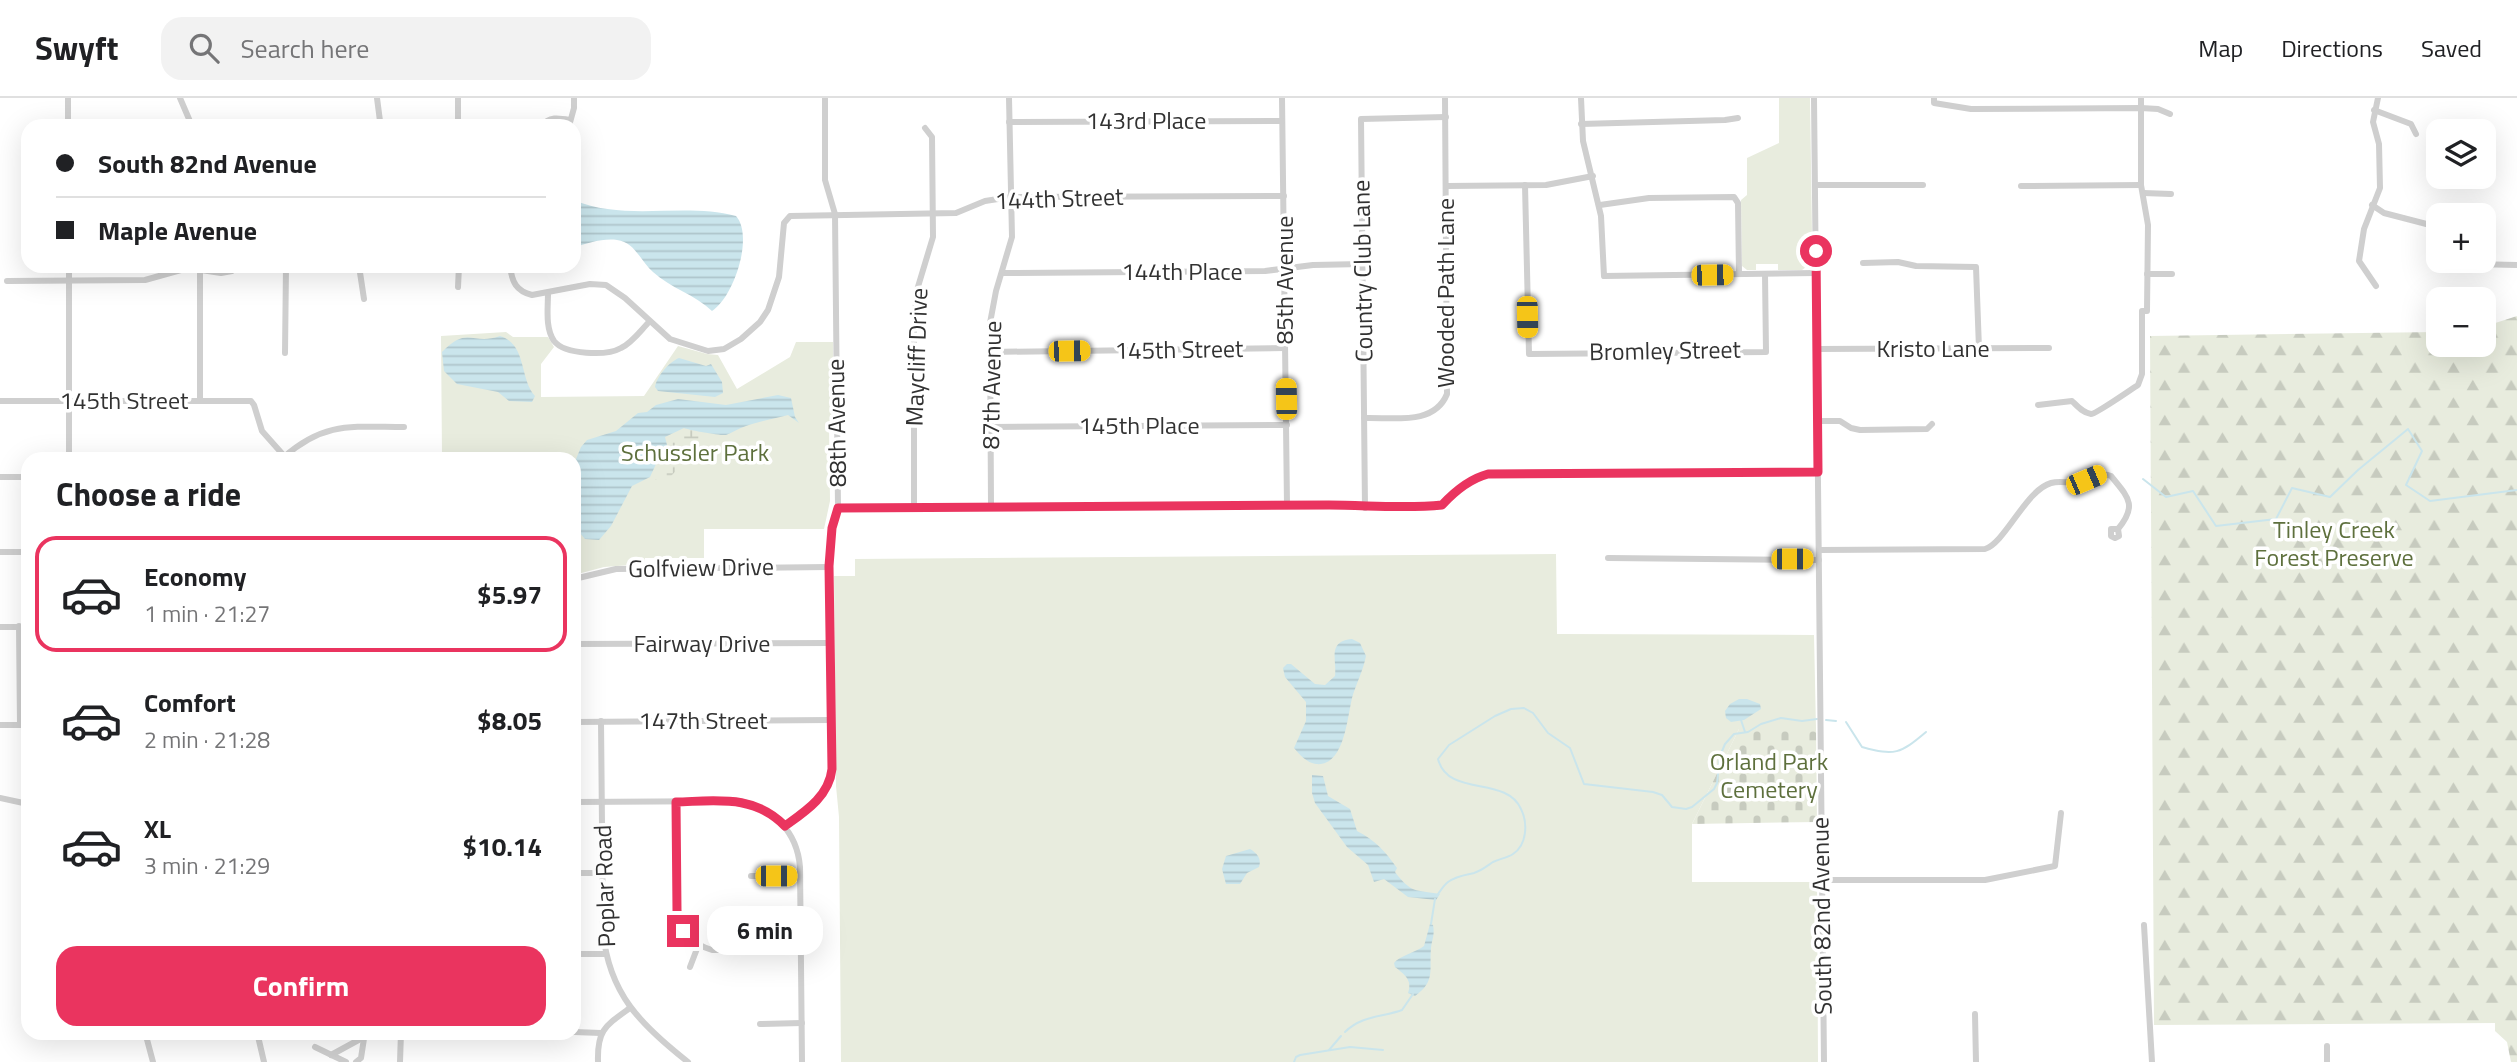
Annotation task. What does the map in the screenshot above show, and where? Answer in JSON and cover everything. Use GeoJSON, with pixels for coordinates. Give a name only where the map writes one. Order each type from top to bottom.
{"type":"FeatureCollection","features":[{"type":"Feature","properties":{"kind":"street"},"geometry":{"type":"LineString","coordinates":[[68,98],[68,119]]}},
{"type":"Feature","properties":{"kind":"street"},"geometry":{"type":"LineString","coordinates":[[180,98],[189,119]]}},
{"type":"Feature","properties":{"kind":"street"},"geometry":{"type":"LineString","coordinates":[[377,98],[380,119]]}},
{"type":"Feature","properties":{"kind":"street"},"geometry":{"type":"LineString","coordinates":[[458,98],[458,119]]}},
{"type":"Feature","properties":{"kind":"street"},"geometry":{"type":"LineString","coordinates":[[570,119],[574,98]]}},
{"type":"Feature","properties":{"kind":"street","name":"88th Avenue"},"geometry":{"type":"LineString","coordinates":[[785,826],[818,799],[829,783],[832,769],[829,566],[832,528],[838,508],[835,214],[832,196],[825,180],[825,98]]}},
{"type":"Feature","properties":{"kind":"street","name":"87th Avenue"},"geometry":{"type":"LineString","coordinates":[[991,506],[990,323],[1012,237],[1009,98]]}},
{"type":"Feature","properties":{"kind":"street","name":"85th Avenue"},"geometry":{"type":"LineString","coordinates":[[1282,98],[1287,505]]}},
{"type":"Feature","properties":{"kind":"street","name":"Wooded Path Lane"},"geometry":{"type":"LineString","coordinates":[[1364,418],[1426,416],[1438,409],[1447,394],[1445,98]]}},
{"type":"Feature","properties":{"kind":"street"},"geometry":{"type":"LineString","coordinates":[[1580,98],[1587,158],[1600,205],[1604,276],[1816,273]]}},
{"type":"Feature","properties":{"kind":"street","name":"South 82nd Avenue"},"geometry":{"type":"LineString","coordinates":[[1814,98],[1824,1062]]}},
{"type":"Feature","properties":{"kind":"street"},"geometry":{"type":"LineString","coordinates":[[2038,405],[2072,401],[2085,412],[2100,412],[2108,403],[2138,385],[2142,374],[2142,312],[2147,311],[2148,225],[2141,185],[2141,98]]}},
{"type":"Feature","properties":{"kind":"street"},"geometry":{"type":"LineString","coordinates":[[2376,286],[2360,261],[2364,229],[2379,188],[2379,144],[2373,122],[2378,98]]}},
{"type":"Feature","properties":{"kind":"street"},"geometry":{"type":"LineString","coordinates":[[1934,100],[1971,109],[2141,108],[2158,109],[2170,114]]}},
{"type":"Feature","properties":{"kind":"street"},"geometry":{"type":"LineString","coordinates":[[2374,110],[2411,124],[2416,134]]}},
{"type":"Feature","properties":{"kind":"street","name":"Country Club Lane"},"geometry":{"type":"LineString","coordinates":[[1365,508],[1361,119],[1446,117]]}},
{"type":"Feature","properties":{"kind":"street"},"geometry":{"type":"LineString","coordinates":[[1581,124],[1738,118]]}},
{"type":"Feature","properties":{"kind":"street","name":"143rd Place"},"geometry":{"type":"LineString","coordinates":[[1009,122],[1282,121]]}},
{"type":"Feature","properties":{"kind":"street","name":"Maycliff Drive"},"geometry":{"type":"LineString","coordinates":[[914,507],[914,328],[917,290],[933,237],[932,137],[925,128]]}},
{"type":"Feature","properties":{"kind":"street"},"geometry":{"type":"LineString","coordinates":[[1447,186],[1560,184],[1593,176]]}},
{"type":"Feature","properties":{"kind":"street","name":"Bromley Street"},"geometry":{"type":"LineString","coordinates":[[1525,185],[1529,354],[1766,352],[1765,274]]}},
{"type":"Feature","properties":{"kind":"street"},"geometry":{"type":"LineString","coordinates":[[1815,185],[1923,185]]}},
{"type":"Feature","properties":{"kind":"street"},"geometry":{"type":"LineString","coordinates":[[2021,186],[2141,185]]}},
{"type":"Feature","properties":{"kind":"street"},"geometry":{"type":"LineString","coordinates":[[2143,193],[2171,194]]}},
{"type":"Feature","properties":{"kind":"street","name":"144th Street"},"geometry":{"type":"LineString","coordinates":[[649,322],[670,340],[708,351],[732,346],[761,322],[768,310],[779,276],[785,220],[793,215],[956,213],[985,201],[1011,197],[1284,196]]}},
{"type":"Feature","properties":{"kind":"street"},"geometry":{"type":"LineString","coordinates":[[1600,205],[1649,198],[1734,197],[1738,203],[1739,274]]}},
{"type":"Feature","properties":{"kind":"street"},"geometry":{"type":"LineString","coordinates":[[2372,205],[2384,213],[2426,224]]}},
{"type":"Feature","properties":{"kind":"street"},"geometry":{"type":"LineString","coordinates":[[1863,263],[1898,262],[1916,267],[1976,267],[1979,349]]}},
{"type":"Feature","properties":{"kind":"street","name":"144th Place"},"geometry":{"type":"LineString","coordinates":[[1002,273],[1265,271],[1363,264]]}},
{"type":"Feature","properties":{"kind":"street"},"geometry":{"type":"LineString","coordinates":[[2496,265],[2517,265]]}},
{"type":"Feature","properties":{"kind":"street"},"geometry":{"type":"LineString","coordinates":[[69,273],[69,452]]}},
{"type":"Feature","properties":{"kind":"street"},"geometry":{"type":"LineString","coordinates":[[7,281],[145,280],[170,273]]}},
{"type":"Feature","properties":{"kind":"street"},"geometry":{"type":"LineString","coordinates":[[200,273],[200,401]]}},
{"type":"Feature","properties":{"kind":"street"},"geometry":{"type":"LineString","coordinates":[[285,353],[286,273]]}},
{"type":"Feature","properties":{"kind":"street"},"geometry":{"type":"LineString","coordinates":[[360,273],[363,299]]}},
{"type":"Feature","properties":{"kind":"street"},"geometry":{"type":"LineString","coordinates":[[458,287],[459,273]]}},
{"type":"Feature","properties":{"kind":"street"},"geometry":{"type":"LineString","coordinates":[[511,273],[519,290],[532,295],[586,284],[606,285],[625,298],[649,322],[621,349],[611,352],[573,352],[561,348],[553,340],[549,327],[548,293]]}},
{"type":"Feature","properties":{"kind":"street"},"geometry":{"type":"LineString","coordinates":[[2147,274],[2172,274]]}},
{"type":"Feature","properties":{"kind":"street","name":"145th Street"},"geometry":{"type":"LineString","coordinates":[[990,352],[1285,348]]}},
{"type":"Feature","properties":{"kind":"street","name":"Kristo Lane"},"geometry":{"type":"LineString","coordinates":[[1817,349],[2049,348]]}},
{"type":"Feature","properties":{"kind":"street","name":"145th Street"},"geometry":{"type":"LineString","coordinates":[[0,401],[247,400],[254,405],[258,422],[267,439],[279,452]]}},
{"type":"Feature","properties":{"kind":"street"},"geometry":{"type":"LineString","coordinates":[[1818,421],[1840,421],[1860,430],[1927,429],[1932,425]]}},
{"type":"Feature","properties":{"kind":"street","name":"145th Place"},"geometry":{"type":"LineString","coordinates":[[991,427],[1287,425]]}},
{"type":"Feature","properties":{"kind":"street"},"geometry":{"type":"LineString","coordinates":[[292,452],[310,437],[330,430],[351,427],[404,427]]}},
{"type":"Feature","properties":{"kind":"street"},"geometry":{"type":"LineString","coordinates":[[838,508],[1287,505],[1365,508],[1442,505],[1452,493],[1476,477],[1488,474],[1818,472]]}},
{"type":"Feature","properties":{"kind":"street"},"geometry":{"type":"LineString","coordinates":[[1819,550],[1985,549],[1997,540],[2013,518],[2046,486],[2059,482],[2080,482],[2101,474],[2111,477],[2129,502],[2129,513],[2118,529]]}},
{"type":"Feature","properties":{"kind":"street"},"geometry":{"type":"LineString","coordinates":[[0,477],[21,477]]}},
{"type":"Feature","properties":{"kind":"street"},"geometry":{"type":"LineString","coordinates":[[0,552],[21,552]]}},
{"type":"Feature","properties":{"kind":"street"},"geometry":{"type":"LineString","coordinates":[[1608,558],[1819,560]]}},
{"type":"Feature","properties":{"kind":"street","name":"Golfview Drive"},"geometry":{"type":"LineString","coordinates":[[581,577],[616,569],[829,566]]}},
{"type":"Feature","properties":{"kind":"street"},"geometry":{"type":"LineString","coordinates":[[0,627],[19,626],[21,666]]}},
{"type":"Feature","properties":{"kind":"street","name":"Fairway Drive"},"geometry":{"type":"LineString","coordinates":[[581,644],[831,643]]}},
{"type":"Feature","properties":{"kind":"street","name":"147th Street"},"geometry":{"type":"LineString","coordinates":[[581,722],[831,720]]}},
{"type":"Feature","properties":{"kind":"street","name":"Poplar Road"},"geometry":{"type":"LineString","coordinates":[[601,721],[603,932],[606,954],[614,981],[630,1008],[662,1041],[688,1062]]}},
{"type":"Feature","properties":{"kind":"street"},"geometry":{"type":"LineString","coordinates":[[0,725],[21,725]]}},
{"type":"Feature","properties":{"kind":"street"},"geometry":{"type":"LineString","coordinates":[[0,797],[21,802]]}},
{"type":"Feature","properties":{"kind":"street"},"geometry":{"type":"LineString","coordinates":[[581,803],[731,800],[763,808],[785,826],[798,852],[800,876],[802,1062]]}},
{"type":"Feature","properties":{"kind":"street"},"geometry":{"type":"LineString","coordinates":[[676,802],[678,918],[683,931],[698,946],[720,950],[801,949]]}},
{"type":"Feature","properties":{"kind":"street"},"geometry":{"type":"LineString","coordinates":[[1822,880],[1985,880],[2055,866],[2061,813]]}},
{"type":"Feature","properties":{"kind":"street"},"geometry":{"type":"LineString","coordinates":[[581,873],[602,873]]}},
{"type":"Feature","properties":{"kind":"street"},"geometry":{"type":"LineString","coordinates":[[751,876],[800,876]]}},
{"type":"Feature","properties":{"kind":"street"},"geometry":{"type":"LineString","coordinates":[[2144,925],[2152,1062]]}},
{"type":"Feature","properties":{"kind":"street"},"geometry":{"type":"LineString","coordinates":[[690,967],[698,946]]}},
{"type":"Feature","properties":{"kind":"street"},"geometry":{"type":"LineString","coordinates":[[581,954],[606,954]]}},
{"type":"Feature","properties":{"kind":"street"},"geometry":{"type":"LineString","coordinates":[[598,1062],[598,1041],[601,1033],[608,1024],[630,1008]]}},
{"type":"Feature","properties":{"kind":"street"},"geometry":{"type":"LineString","coordinates":[[1975,1014],[1976,1062]]}},
{"type":"Feature","properties":{"kind":"street"},"geometry":{"type":"LineString","coordinates":[[760,1024],[802,1023]]}},
{"type":"Feature","properties":{"kind":"street"},"geometry":{"type":"LineString","coordinates":[[581,1032],[601,1033]]}},
{"type":"Feature","properties":{"kind":"street"},"geometry":{"type":"LineString","coordinates":[[147,1040],[153,1062]]}},
{"type":"Feature","properties":{"kind":"street"},"geometry":{"type":"LineString","coordinates":[[259,1040],[264,1062]]}},
{"type":"Feature","properties":{"kind":"street"},"geometry":{"type":"LineString","coordinates":[[331,1055],[356,1040]]}},
{"type":"Feature","properties":{"kind":"street"},"geometry":{"type":"LineString","coordinates":[[356,1062],[361,1058],[363,1040]]}},
{"type":"Feature","properties":{"kind":"street"},"geometry":{"type":"LineString","coordinates":[[400,1062],[401,1040]]}},
{"type":"Feature","properties":{"kind":"street"},"geometry":{"type":"LineString","coordinates":[[2327,1046],[2327,1062]]}},
{"type":"Feature","properties":{"kind":"street"},"geometry":{"type":"LineString","coordinates":[[315,1047],[346,1062]]}},
{"type":"Feature","properties":{"kind":"green space"},"geometry":{"type":"Polygon","coordinates":[[[1779,98],[1810,98],[1812,235],[1806,267],[1802,270],[1778,270],[1778,264],[1756,264],[1756,270],[1747,270],[1742,266],[1741,200],[1747,195],[1747,158],[1779,143],[1779,98]]]}},
{"type":"Feature","properties":{"kind":"green space","name":"Tinley Creek Forest Preserve"},"geometry":{"type":"Polygon","coordinates":[[[2517,316],[2517,1062],[2511,1062],[2507,1042],[2495,1031],[2495,1023],[2154,1025],[2150,336],[2426,332],[2426,357],[2496,357],[2496,323],[2517,316]]]}},
{"type":"Feature","properties":{"kind":"green space","name":"Schussler Park"},"geometry":{"type":"Polygon","coordinates":[[[506,332],[513,337],[548,337],[554,347],[541,364],[541,397],[644,396],[678,346],[718,355],[737,389],[790,357],[796,342],[833,342],[834,423],[829,424],[830,501],[824,529],[704,529],[704,558],[645,558],[644,564],[604,567],[581,573],[581,452],[442,452],[441,336],[506,332]]]}},
{"type":"Feature","properties":{"kind":"green space"},"geometry":{"type":"Polygon","coordinates":[[[681,428],[707,432],[702,439],[695,442],[693,453],[671,476],[639,483],[652,474],[656,463],[662,462],[665,438],[681,428]]]}},
{"type":"Feature","properties":{"kind":"green space"},"geometry":{"type":"Polygon","coordinates":[[[1556,554],[1557,634],[1814,635],[1816,729],[1739,729],[1692,824],[1692,882],[1817,882],[1818,1062],[841,1062],[834,576],[855,576],[855,559],[1556,554]]]}},
{"type":"Feature","properties":{"kind":"green space","name":"Orland Park Cemetery"},"geometry":{"type":"Polygon","coordinates":[[[1739,729],[1816,729],[1817,822],[1692,824],[1739,729]]]}},
{"type":"Feature","properties":{"kind":"water"},"geometry":{"type":"Polygon","coordinates":[[[581,202],[614,210],[696,211],[736,216],[743,237],[734,280],[728,293],[712,311],[660,278],[629,244],[612,240],[581,246],[581,202]]]}},
{"type":"Feature","properties":{"kind":"water"},"geometry":{"type":"Polygon","coordinates":[[[500,336],[509,340],[519,354],[530,389],[535,396],[532,402],[509,401],[498,392],[457,384],[444,371],[442,352],[451,344],[464,338],[500,336]]]}},
{"type":"Feature","properties":{"kind":"water"},"geometry":{"type":"Polygon","coordinates":[[[679,358],[706,366],[711,364],[722,382],[723,393],[715,397],[658,391],[655,387],[661,374],[679,358]]]}},
{"type":"Feature","properties":{"kind":"water"},"geometry":{"type":"Polygon","coordinates":[[[778,395],[791,398],[799,423],[788,415],[751,424],[726,435],[684,428],[665,437],[667,445],[663,451],[664,461],[656,464],[650,477],[632,486],[611,526],[599,540],[585,539],[581,534],[579,452],[587,440],[616,431],[638,413],[678,399],[726,405],[778,395]]]}},
{"type":"Feature","properties":{"kind":"water"},"geometry":{"type":"Polygon","coordinates":[[[1352,639],[1360,643],[1366,656],[1352,698],[1343,740],[1333,758],[1316,764],[1304,758],[1294,748],[1306,721],[1306,702],[1285,677],[1283,668],[1291,664],[1315,684],[1325,685],[1335,676],[1336,647],[1339,643],[1352,639]]]}},
{"type":"Feature","properties":{"kind":"water"},"geometry":{"type":"Polygon","coordinates":[[[1739,699],[1760,704],[1761,709],[1744,720],[1731,722],[1726,718],[1725,711],[1739,699]]]}},
{"type":"Feature","properties":{"kind":"water"},"geometry":{"type":"Polygon","coordinates":[[[1312,775],[1323,776],[1328,796],[1350,809],[1357,831],[1384,851],[1405,884],[1419,891],[1440,894],[1436,900],[1408,897],[1384,879],[1374,882],[1368,865],[1347,847],[1315,803],[1312,775]]]}},
{"type":"Feature","properties":{"kind":"water"},"geometry":{"type":"Polygon","coordinates":[[[1250,849],[1258,856],[1259,867],[1247,873],[1240,884],[1226,884],[1222,869],[1226,856],[1250,849]]]}},
{"type":"Feature","properties":{"kind":"water"},"geometry":{"type":"Polygon","coordinates":[[[1430,924],[1433,925],[1434,932],[1429,980],[1415,996],[1408,993],[1408,981],[1394,963],[1424,946],[1430,924]]]}},
{"type":"Feature","properties":{"kind":"waterway"},"geometry":{"type":"LineString","coordinates":[[2143,479],[2166,497],[2193,491],[2216,526],[2276,519],[2292,488],[2330,497],[2408,429],[2422,451],[2406,485],[2430,501],[2517,490]]}},
{"type":"Feature","properties":{"kind":"waterway"},"geometry":{"type":"LineString","coordinates":[[1438,894],[1451,880],[1477,872],[1513,854],[1524,839],[1523,815],[1514,799],[1503,792],[1453,778],[1444,771],[1438,759],[1449,745],[1495,716],[1511,709],[1524,708],[1533,713],[1548,733],[1570,748],[1584,784],[1653,792],[1662,795],[1672,807],[1686,809],[1714,789],[1720,756],[1725,744],[1734,734],[1748,732],[1761,724],[1781,718],[1802,721],[1817,719]]}},
{"type":"Feature","properties":{"kind":"waterway"},"geometry":{"type":"LineString","coordinates":[[1741,720],[1745,732]]}},
{"type":"Feature","properties":{"kind":"waterway"},"geometry":{"type":"LineString","coordinates":[[1826,720],[1836,721]]}},
{"type":"Feature","properties":{"kind":"waterway"},"geometry":{"type":"LineString","coordinates":[[1846,722],[1862,747],[1882,752],[1903,749],[1926,732]]}},
{"type":"Feature","properties":{"kind":"waterway"},"geometry":{"type":"LineString","coordinates":[[1431,924],[1435,899]]}},
{"type":"Feature","properties":{"kind":"waterway"},"geometry":{"type":"LineString","coordinates":[[1345,1032],[1366,1019],[1402,1010],[1413,994]]}},
{"type":"Feature","properties":{"kind":"waterway"},"geometry":{"type":"LineString","coordinates":[[1329,1050],[1341,1036]]}},
{"type":"Feature","properties":{"kind":"waterway"},"geometry":{"type":"LineString","coordinates":[[1294,1062],[1300,1055],[1350,1047],[1383,1050]]}},
{"type":"Feature","properties":{"kind":"route"},"geometry":{"type":"LineString","coordinates":[[683,931],[677,911],[676,802],[746,802],[763,808],[785,826],[809,808],[829,783],[832,769],[829,566],[832,528],[838,508],[1329,505],[1365,508],[1417,507],[1442,505],[1452,493],[1476,477],[1488,474],[1818,472],[1816,251]]}}]}
